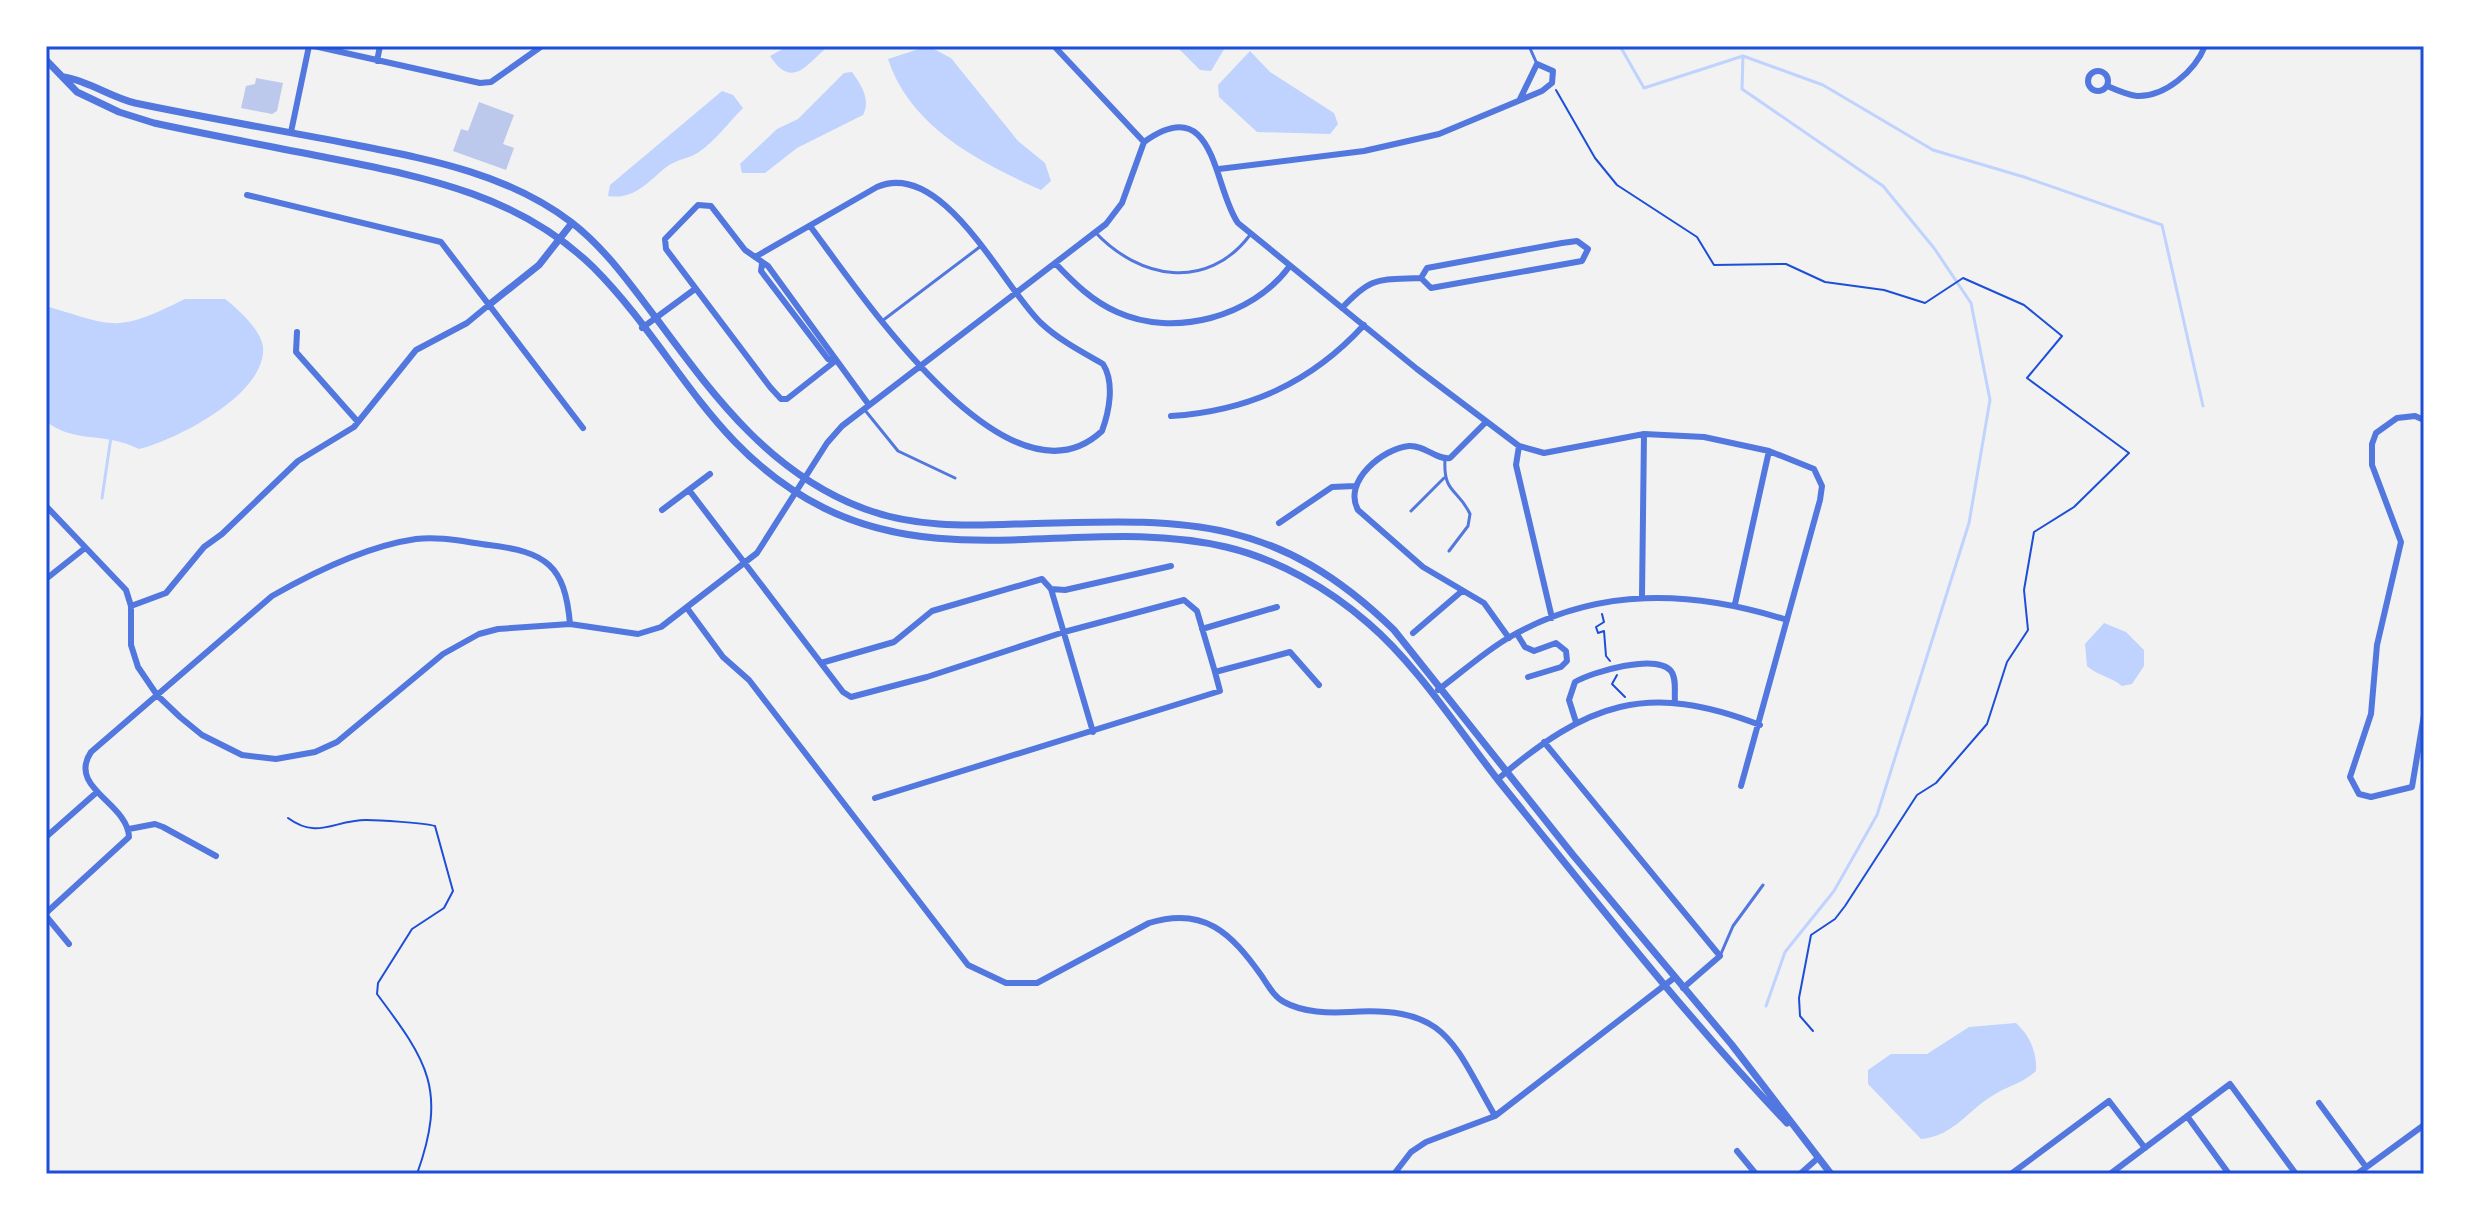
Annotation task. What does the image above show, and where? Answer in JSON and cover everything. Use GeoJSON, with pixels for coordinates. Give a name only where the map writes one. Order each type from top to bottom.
{"type":"FeatureCollection","features":[{"type":"Feature","properties":{"kind":"street"},"geometry":{"type":"LineString","coordinates":[[291,132],[312,46],[480,83],[491,82],[542,46]]}},
{"type":"Feature","properties":{"kind":"street"},"geometry":{"type":"LineString","coordinates":[[377,61],[380,46]]}},
{"type":"Feature","properties":{"kind":"street"},"geometry":{"type":"LineString","coordinates":[[1054,46],[1144,142]]}},
{"type":"Feature","properties":{"kind":"street"},"geometry":{"type":"LineString","coordinates":[[2107,86],[2132,96],[2162,90],[2193,66],[2205,46]]}},
{"type":"Feature","properties":{"kind":"street"},"geometry":{"type":"LineString","coordinates":[[46,60],[70,86],[89,98],[154,123],[408,174],[479,194],[528,217],[560,240],[605,280],[713,420],[757,463],[823,508],[868,526],[948,542],[1169,536],[1240,551],[1288,570],[1347,606],[1386,639],[1665,985],[1831,1174]]}},
{"type":"Feature","properties":{"kind":"street"},"geometry":{"type":"LineString","coordinates":[[1219,169],[1400,143],[1439,134],[1542,91],[1552,83],[1553,71],[1537,64],[1520,99]]}},
{"type":"Feature","properties":{"kind":"street"},"geometry":{"type":"LineString","coordinates":[[64,77],[132,102],[427,158],[522,192],[572,223],[621,271],[744,430],[805,480],[829,495],[869,511],[913,522],[970,525],[1183,522],[1254,539],[1299,557],[1351,591],[1394,630],[1674,978],[1732,1045],[1807,1145]]}},
{"type":"Feature","properties":{"kind":"street"},"geometry":{"type":"LineString","coordinates":[[46,506],[119,580],[131,606],[134,655],[143,677],[157,695],[202,735],[229,750],[255,758],[285,758],[315,752],[337,742],[443,654],[479,634],[498,629],[570,624],[645,634],[687,608],[745,564],[769,538],[833,435],[1095,232],[1122,203],[1144,142],[1164,130],[1189,130],[1207,144],[1219,169],[1231,213],[1251,234],[1519,446],[1544,453],[1644,434],[1704,437],[1769,451],[1809,464],[1822,486],[1760,725],[1741,786]]}},
{"type":"Feature","properties":{"kind":"street"},"geometry":{"type":"LineString","coordinates":[[755,257],[877,187],[895,182],[914,186],[946,207],[1042,324],[1103,364],[1109,372],[1108,415],[1102,431],[1076,449],[1035,447],[989,427],[919,368],[810,226]]}},
{"type":"Feature","properties":{"kind":"street"},"geometry":{"type":"LineString","coordinates":[[247,195],[441,242],[583,428]]}},
{"type":"Feature","properties":{"kind":"street"},"geometry":{"type":"LineString","coordinates":[[834,362],[799,393],[781,399],[695,289],[664,244],[667,234],[698,205],[711,206],[755,257],[768,266],[834,354],[834,362],[866,407]]}},
{"type":"Feature","properties":{"kind":"street"},"geometry":{"type":"LineString","coordinates":[[131,606],[166,593],[204,547],[298,461],[358,422],[416,350],[467,323],[528,276],[572,223]]}},
{"type":"Feature","properties":{"kind":"street"},"geometry":{"type":"LineString","coordinates":[[1342,308],[1369,282],[1421,278],[1431,288],[1582,261],[1588,249],[1577,241],[1562,243],[1427,268],[1421,278]]}},
{"type":"Feature","properties":{"kind":"street"},"geometry":{"type":"LineString","coordinates":[[1055,263],[1079,288],[1117,312],[1139,320],[1170,324],[1233,310],[1259,296],[1289,267]]}},
{"type":"Feature","properties":{"kind":"street"},"geometry":{"type":"LineString","coordinates":[[642,328],[695,289]]}},
{"type":"Feature","properties":{"kind":"street"},"geometry":{"type":"LineString","coordinates":[[1171,416],[1207,413],[1268,396],[1295,383],[1342,349],[1364,325]]}},
{"type":"Feature","properties":{"kind":"street"},"geometry":{"type":"LineString","coordinates":[[297,332],[296,352],[358,422]]}},
{"type":"Feature","properties":{"kind":"street"},"geometry":{"type":"LineString","coordinates":[[2424,420],[2415,416],[2397,418],[2376,433],[2372,444],[2372,465],[2401,542],[2377,645],[2371,714],[2350,777],[2354,789],[2365,797],[2412,787],[2424,715]]}},
{"type":"Feature","properties":{"kind":"street"},"geometry":{"type":"LineString","coordinates":[[1486,422],[1457,452],[1445,459],[1419,446],[1403,447],[1362,473],[1355,486],[1358,510],[1423,567],[1489,608],[1509,638]]}},
{"type":"Feature","properties":{"kind":"street"},"geometry":{"type":"LineString","coordinates":[[1642,596],[1644,434]]}},
{"type":"Feature","properties":{"kind":"street"},"geometry":{"type":"LineString","coordinates":[[1519,446],[1516,465],[1552,618]]}},
{"type":"Feature","properties":{"kind":"street"},"geometry":{"type":"LineString","coordinates":[[1735,604],[1769,451]]}},
{"type":"Feature","properties":{"kind":"street"},"geometry":{"type":"LineString","coordinates":[[662,510],[710,474]]}},
{"type":"Feature","properties":{"kind":"street"},"geometry":{"type":"LineString","coordinates":[[1279,523],[1332,487],[1355,486]]}},
{"type":"Feature","properties":{"kind":"street"},"geometry":{"type":"LineString","coordinates":[[689,490],[843,692],[860,697],[1064,632],[1184,600],[1194,605],[1220,691],[875,798]]}},
{"type":"Feature","properties":{"kind":"street"},"geometry":{"type":"LineString","coordinates":[[69,944],[46,915],[123,846],[129,837],[128,822],[86,778],[85,761],[272,596],[334,566],[413,540],[437,538],[533,552],[547,561],[562,580],[570,624]]}},
{"type":"Feature","properties":{"kind":"street"},"geometry":{"type":"LineString","coordinates":[[46,579],[85,548]]}},
{"type":"Feature","properties":{"kind":"street"},"geometry":{"type":"LineString","coordinates":[[1051,589],[1065,590],[1171,566]]}},
{"type":"Feature","properties":{"kind":"street"},"geometry":{"type":"LineString","coordinates":[[821,663],[894,642],[925,615],[945,607],[1033,579],[1042,579],[1051,589],[1093,732]]}},
{"type":"Feature","properties":{"kind":"street"},"geometry":{"type":"LineString","coordinates":[[1413,633],[1462,591]]}},
{"type":"Feature","properties":{"kind":"street"},"geometry":{"type":"LineString","coordinates":[[1431,696],[1509,638],[1552,618],[1614,599],[1693,597],[1735,604],[1787,620]]}},
{"type":"Feature","properties":{"kind":"street"},"geometry":{"type":"LineString","coordinates":[[1202,629],[1277,607]]}},
{"type":"Feature","properties":{"kind":"street"},"geometry":{"type":"LineString","coordinates":[[687,608],[723,657],[749,680],[968,965],[1006,983],[1037,983],[1149,923],[1163,919],[1196,919],[1235,940],[1277,998],[1285,1003],[1336,1013],[1402,1011],[1429,1022],[1457,1051],[1495,1116]]}},
{"type":"Feature","properties":{"kind":"street"},"geometry":{"type":"LineString","coordinates":[[1517,634],[1525,647],[1534,651],[1556,643],[1566,651],[1567,661],[1561,667],[1528,677]]}},
{"type":"Feature","properties":{"kind":"street"},"geometry":{"type":"LineString","coordinates":[[1215,672],[1290,652],[1319,685]]}},
{"type":"Feature","properties":{"kind":"street"},"geometry":{"type":"LineString","coordinates":[[1576,722],[1569,700],[1575,682],[1616,667],[1660,663],[1674,675],[1675,702]]}},
{"type":"Feature","properties":{"kind":"street"},"geometry":{"type":"LineString","coordinates":[[1498,779],[1544,742],[1576,722],[1627,705],[1675,702],[1710,707],[1760,725]]}},
{"type":"Feature","properties":{"kind":"street"},"geometry":{"type":"LineString","coordinates":[[1544,742],[1720,956],[1683,988]]}},
{"type":"Feature","properties":{"kind":"street"},"geometry":{"type":"LineString","coordinates":[[46,837],[97,792]]}},
{"type":"Feature","properties":{"kind":"street"},"geometry":{"type":"LineString","coordinates":[[129,829],[155,824],[216,856]]}},
{"type":"Feature","properties":{"kind":"street"},"geometry":{"type":"LineString","coordinates":[[1394,1174],[1411,1152],[1426,1142],[1495,1116],[1674,978]]}},
{"type":"Feature","properties":{"kind":"street"},"geometry":{"type":"LineString","coordinates":[[2110,1174],[2230,1084],[2296,1174]]}},
{"type":"Feature","properties":{"kind":"street"},"geometry":{"type":"LineString","coordinates":[[2011,1174],[2109,1101],[2145,1148]]}},
{"type":"Feature","properties":{"kind":"street"},"geometry":{"type":"LineString","coordinates":[[2319,1103],[2366,1167]]}},
{"type":"Feature","properties":{"kind":"street"},"geometry":{"type":"LineString","coordinates":[[2187,1116],[2229,1174]]}},
{"type":"Feature","properties":{"kind":"street"},"geometry":{"type":"LineString","coordinates":[[2357,1174],[2424,1125]]}},
{"type":"Feature","properties":{"kind":"street"},"geometry":{"type":"LineString","coordinates":[[1737,1151],[1756,1174]]}},
{"type":"Feature","properties":{"kind":"street"},"geometry":{"type":"LineString","coordinates":[[1800,1174],[1818,1158]]}},
{"type":"Feature","properties":{"kind":"lane"},"geometry":{"type":"LineString","coordinates":[[1529,46],[1537,64]]}},
{"type":"Feature","properties":{"kind":"lane"},"geometry":{"type":"LineString","coordinates":[[1095,232],[1132,263],[1166,273],[1187,273],[1217,263],[1251,234]]}},
{"type":"Feature","properties":{"kind":"lane"},"geometry":{"type":"LineString","coordinates":[[882,321],[981,246]]}},
{"type":"Feature","properties":{"kind":"lane"},"geometry":{"type":"LineString","coordinates":[[866,407],[905,456],[955,478]]}},
{"type":"Feature","properties":{"kind":"lane"},"geometry":{"type":"LineString","coordinates":[[1445,459],[1444,478],[1470,514],[1468,526],[1449,551]]}},
{"type":"Feature","properties":{"kind":"lane"},"geometry":{"type":"LineString","coordinates":[[1411,511],[1444,478]]}},
{"type":"Feature","properties":{"kind":"lane"},"geometry":{"type":"LineString","coordinates":[[1720,956],[1733,926],[1763,885]]}},
{"type":"Feature","properties":{"kind":"path"},"geometry":{"type":"LineString","coordinates":[[1552,83],[1595,158],[1617,185],[1697,237],[1714,265],[1786,264],[1825,282],[1884,290],[1925,303],[1963,278],[2024,305],[2062,336],[2027,378],[2129,453],[2074,507],[2034,532],[2024,590],[2028,630],[2007,662],[1987,724],[1936,783],[1917,795],[1845,906],[1835,919],[1811,935],[1799,998],[1800,1016],[1813,1031]]}},
{"type":"Feature","properties":{"kind":"path"},"geometry":{"type":"LineString","coordinates":[[1602,613],[1604,622],[1596,627],[1598,633],[1604,631],[1606,656],[1616,667],[1614,671],[1619,677],[1612,684],[1625,697]]}},
{"type":"Feature","properties":{"kind":"path"},"geometry":{"type":"LineString","coordinates":[[288,818],[302,828],[316,830],[365,820],[402,825],[423,823],[435,826],[445,851],[453,891],[444,908],[412,929],[378,983],[377,994],[405,1030],[432,1090],[434,1104],[417,1174]]}},
{"type":"Feature","properties":{"kind":"water"},"geometry":{"type":"Polygon","coordinates":[[[788,46],[829,46],[807,66],[793,73],[786,72],[770,56],[788,46]]]}},
{"type":"Feature","properties":{"kind":"water"},"geometry":{"type":"Polygon","coordinates":[[[928,46],[951,58],[1018,141],[1045,163],[1051,181],[1041,190],[994,167],[950,140],[912,104],[898,83],[888,59],[928,46]]]}},
{"type":"Feature","properties":{"kind":"water"},"geometry":{"type":"Polygon","coordinates":[[[1176,46],[1226,46],[1211,71],[1200,70],[1176,46]]]}},
{"type":"Feature","properties":{"kind":"water"},"geometry":{"type":"Polygon","coordinates":[[[1250,51],[1270,72],[1334,113],[1338,124],[1330,134],[1257,132],[1219,97],[1218,85],[1250,51]]]}},
{"type":"Feature","properties":{"kind":"water"},"geometry":{"type":"Polygon","coordinates":[[[852,72],[865,98],[863,115],[797,148],[765,173],[742,173],[740,164],[777,129],[798,119],[844,73],[852,72]]]}},
{"type":"Feature","properties":{"kind":"water"},"geometry":{"type":"Polygon","coordinates":[[[722,91],[733,95],[743,108],[711,142],[695,154],[669,165],[633,193],[608,196],[610,185],[722,91]]]}},
{"type":"Feature","properties":{"kind":"water"},"geometry":{"type":"Polygon","coordinates":[[[185,299],[225,299],[258,334],[263,347],[260,365],[251,382],[235,398],[196,425],[139,449],[113,440],[67,433],[46,421],[46,306],[88,319],[116,323],[144,317],[185,299]]]}},
{"type":"Feature","properties":{"kind":"water"},"geometry":{"type":"Polygon","coordinates":[[[2104,623],[2126,632],[2144,650],[2144,666],[2132,684],[2122,686],[2087,666],[2085,644],[2104,623]]]}},
{"type":"Feature","properties":{"kind":"water"},"geometry":{"type":"Polygon","coordinates":[[[2016,1023],[2032,1045],[2036,1071],[1987,1099],[1943,1133],[1921,1139],[1868,1084],[1868,1070],[1891,1054],[1927,1054],[1969,1027],[2016,1023]]]}},
{"type":"Feature","properties":{"kind":"building"},"geometry":{"type":"Polygon","coordinates":[[[256,78],[283,83],[277,111],[272,114],[241,108],[246,86],[255,84],[256,78]]]}},
{"type":"Feature","properties":{"kind":"building"},"geometry":{"type":"Polygon","coordinates":[[[479,102],[514,115],[503,144],[514,148],[506,170],[453,151],[461,129],[468,131],[479,102]]]}},
{"type":"Feature","properties":{"kind":"waterway"},"geometry":{"type":"LineString","coordinates":[[1620,46],[1644,88],[1743,56],[1823,85],[1933,150],[2024,177],[2162,225],[2203,406]]}},
{"type":"Feature","properties":{"kind":"waterway"},"geometry":{"type":"LineString","coordinates":[[1743,56],[1742,89],[1883,186],[1934,248],[1971,303],[1990,400],[1969,523],[1877,815],[1834,891],[1785,952],[1766,1006]]}},
{"type":"Feature","properties":{"kind":"waterway"},"geometry":{"type":"LineString","coordinates":[[102,498],[111,437]]}}]}
